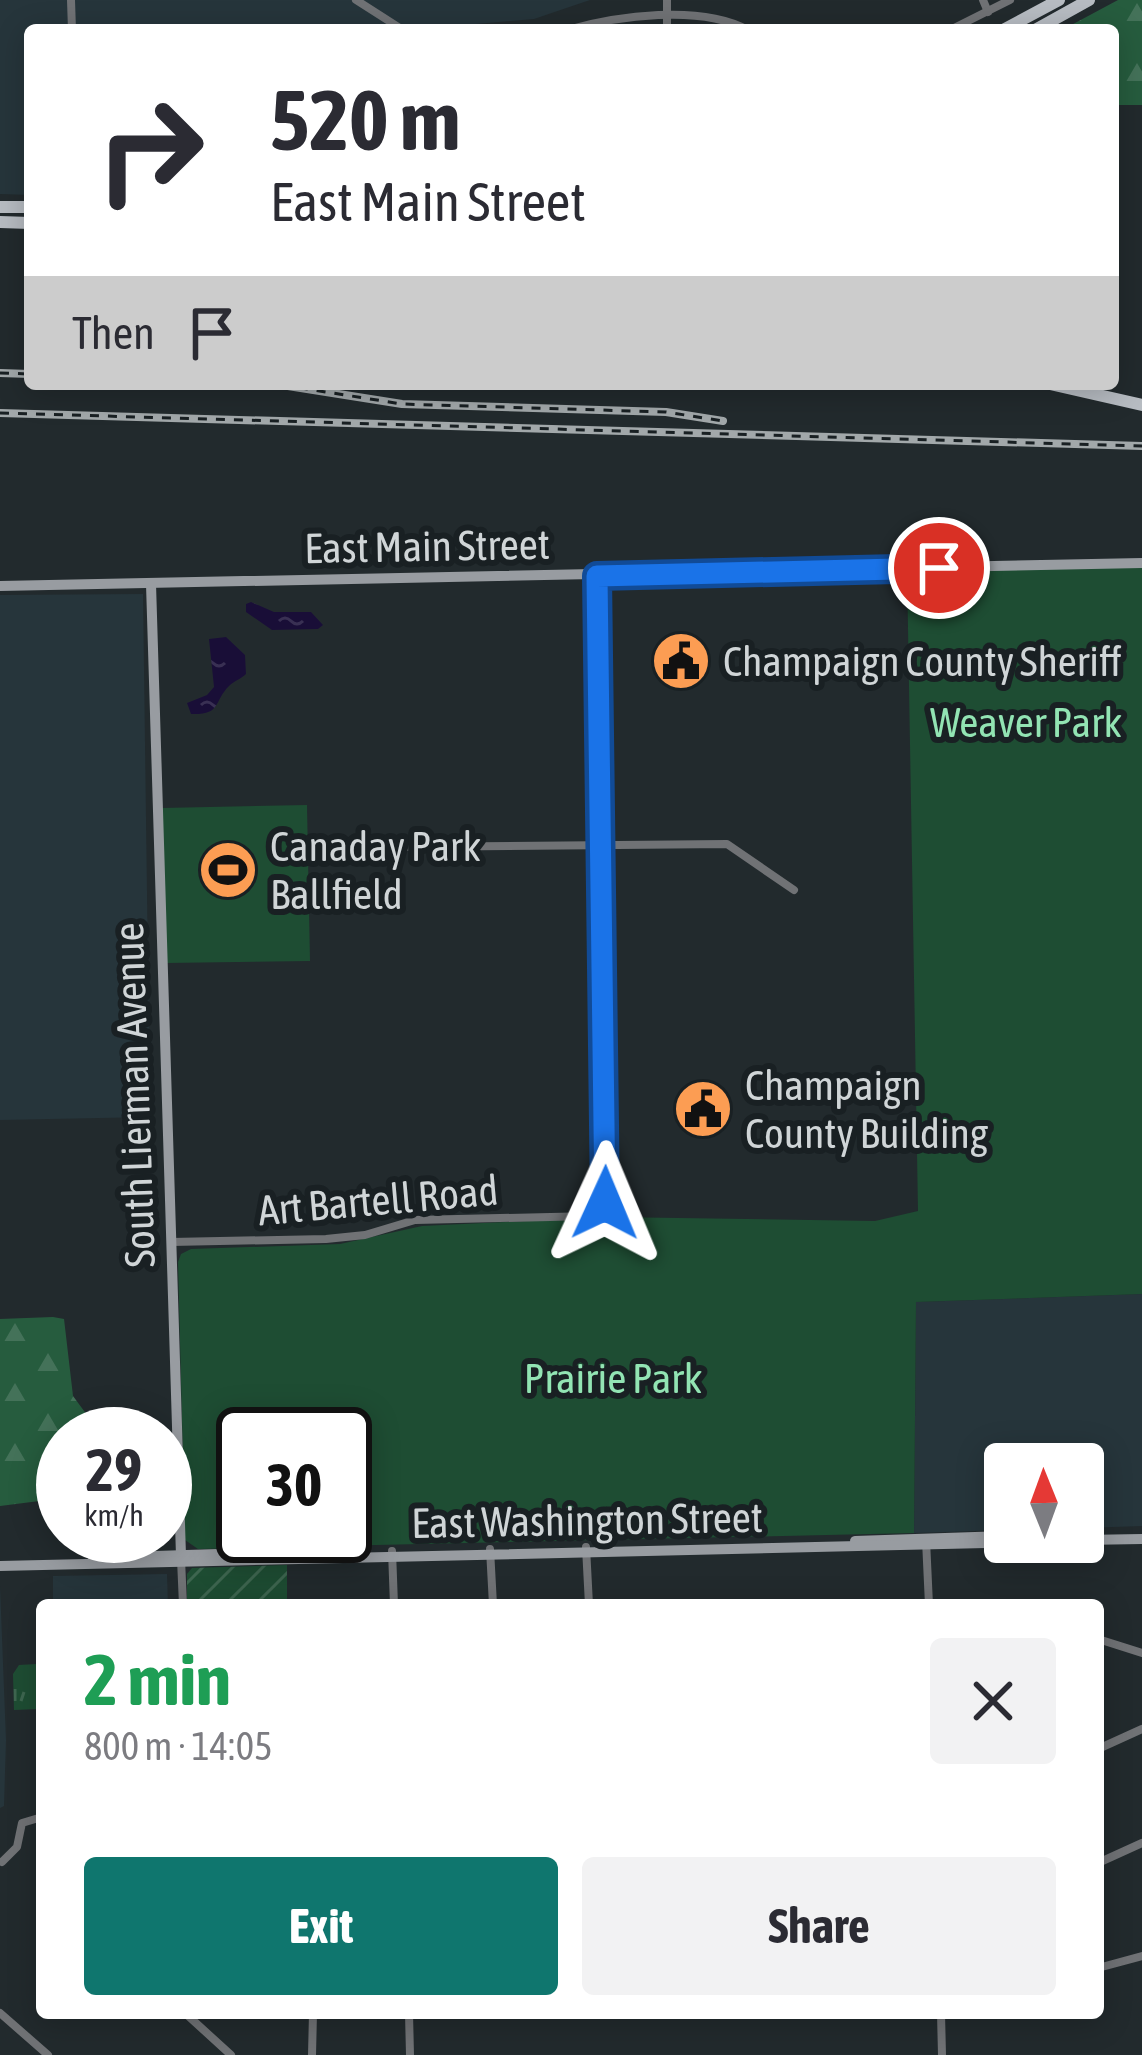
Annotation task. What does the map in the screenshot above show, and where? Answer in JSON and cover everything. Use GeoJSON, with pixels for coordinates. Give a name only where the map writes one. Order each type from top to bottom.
{"type":"FeatureCollection","features":[{"type":"Feature","properties":{"kind":"main road"},"geometry":{"type":"LineString","coordinates":[[1014,24],[1059,0]]}},
{"type":"Feature","properties":{"kind":"main road"},"geometry":{"type":"LineString","coordinates":[[1046,24],[1089,0]]}},
{"type":"Feature","properties":{"kind":"main road"},"geometry":{"type":"LineString","coordinates":[[1075,390],[1142,406]]}},
{"type":"Feature","properties":{"kind":"main road","name":"East Main Street"},"geometry":{"type":"LineString","coordinates":[[0,586],[1142,562]]}},
{"type":"Feature","properties":{"kind":"main road","name":"South Lierman Avenue"},"geometry":{"type":"LineString","coordinates":[[151,584],[176,1407]]}},
{"type":"Feature","properties":{"kind":"main road"},"geometry":{"type":"LineString","coordinates":[[1104,1537],[1142,1536]]}},
{"type":"Feature","properties":{"kind":"main road","name":"East Washington Street"},"geometry":{"type":"LineString","coordinates":[[927,1542],[984,1538]]}},
{"type":"Feature","properties":{"kind":"main road","name":"East Washington Street"},"geometry":{"type":"LineString","coordinates":[[192,1560],[984,1542]]}},
{"type":"Feature","properties":{"kind":"main road","name":"East Washington Street"},"geometry":{"type":"LineString","coordinates":[[0,1563],[36,1562]]}},
{"type":"Feature","properties":{"kind":"street"},"geometry":{"type":"LineString","coordinates":[[356,0],[394,24]]}},
{"type":"Feature","properties":{"kind":"street"},"geometry":{"type":"LineString","coordinates":[[667,24],[668,0]]}},
{"type":"Feature","properties":{"kind":"street"},"geometry":{"type":"LineString","coordinates":[[983,0],[988,12]]}},
{"type":"Feature","properties":{"kind":"street"},"geometry":{"type":"LineString","coordinates":[[963,24],[1010,0]]}},
{"type":"Feature","properties":{"kind":"street"},"geometry":{"type":"LineString","coordinates":[[593,24],[667,17],[721,19],[733,24]]}},
{"type":"Feature","properties":{"kind":"street"},"geometry":{"type":"LineString","coordinates":[[620,18],[620,24]]}},
{"type":"Feature","properties":{"kind":"street","name":"Art Bartell Road"},"geometry":{"type":"LineString","coordinates":[[171,1242],[326,1239],[415,1220],[597,1214],[606,1199],[597,576]]}},
{"type":"Feature","properties":{"kind":"street"},"geometry":{"type":"LineString","coordinates":[[393,847],[728,844],[794,890]]}},
{"type":"Feature","properties":{"kind":"street"},"geometry":{"type":"LineString","coordinates":[[927,1542],[929,1599]]}},
{"type":"Feature","properties":{"kind":"street"},"geometry":{"type":"LineString","coordinates":[[586,1550],[589,1599]]}},
{"type":"Feature","properties":{"kind":"street"},"geometry":{"type":"LineString","coordinates":[[490,1552],[493,1599]]}},
{"type":"Feature","properties":{"kind":"street"},"geometry":{"type":"LineString","coordinates":[[392,1554],[394,1599]]}},
{"type":"Feature","properties":{"kind":"street","name":"South Lierman Avenue"},"geometry":{"type":"LineString","coordinates":[[181,1563],[183,1599]]}},
{"type":"Feature","properties":{"kind":"street"},"geometry":{"type":"LineString","coordinates":[[1104,1641],[1142,1653]]}},
{"type":"Feature","properties":{"kind":"street"},"geometry":{"type":"LineString","coordinates":[[1104,1746],[1142,1729]]}},
{"type":"Feature","properties":{"kind":"street"},"geometry":{"type":"LineString","coordinates":[[2,1862],[17,1847],[22,1823],[36,1819]]}},
{"type":"Feature","properties":{"kind":"street"},"geometry":{"type":"LineString","coordinates":[[1104,1860],[1142,1843]]}},
{"type":"Feature","properties":{"kind":"street"},"geometry":{"type":"LineString","coordinates":[[1104,1966],[1142,1956]]}},
{"type":"Feature","properties":{"kind":"street"},"geometry":{"type":"LineString","coordinates":[[1,2016],[48,2055]]}},
{"type":"Feature","properties":{"kind":"street"},"geometry":{"type":"LineString","coordinates":[[192,2019],[231,2055]]}},
{"type":"Feature","properties":{"kind":"street"},"geometry":{"type":"LineString","coordinates":[[313,2019],[313,2055]]}},
{"type":"Feature","properties":{"kind":"street"},"geometry":{"type":"LineString","coordinates":[[409,2019],[410,2055]]}},
{"type":"Feature","properties":{"kind":"street"},"geometry":{"type":"LineString","coordinates":[[941,2019],[942,2055]]}},
{"type":"Feature","properties":{"kind":"shaded area"},"geometry":{"type":"Polygon","coordinates":[[[0,0],[590,0],[534,19],[477,24],[24,24],[24,195],[0,194],[0,0]]]}},
{"type":"Feature","properties":{"kind":"shaded area"},"geometry":{"type":"Polygon","coordinates":[[[143,594],[150,1117],[0,1120],[0,595],[143,594]]]}},
{"type":"Feature","properties":{"kind":"shaded area"},"geometry":{"type":"Polygon","coordinates":[[[1142,1294],[1142,1526],[1104,1527],[1104,1443],[984,1443],[984,1531],[914,1533],[916,1302],[1142,1294]]]}},
{"type":"Feature","properties":{"kind":"shaded area"},"geometry":{"type":"Polygon","coordinates":[[[167,1574],[168,1599],[53,1599],[53,1576],[167,1574]]]}},
{"type":"Feature","properties":{"kind":"shaded area"},"geometry":{"type":"Polygon","coordinates":[[[0,1586],[6,1740],[4,1806],[0,1808],[0,1586]]]}},
{"type":"Feature","properties":{"kind":"green space"},"geometry":{"type":"Polygon","coordinates":[[[1118,0],[1142,0],[1142,105],[1119,105],[1119,24],[1073,24],[1118,0]]]}},
{"type":"Feature","properties":{"kind":"green space"},"geometry":{"type":"Polygon","coordinates":[[[1142,565],[1142,1294],[916,1302],[914,1533],[372,1545],[372,1407],[216,1407],[216,1549],[192,1545],[192,1407],[182,1407],[178,1262],[191,1249],[340,1244],[422,1226],[611,1217],[875,1221],[918,1211],[907,570],[1142,565]]]}},
{"type":"Feature","properties":{"kind":"green space"},"geometry":{"type":"Polygon","coordinates":[[[307,805],[310,961],[166,963],[162,808],[307,805]]]}},
{"type":"Feature","properties":{"kind":"green space"},"geometry":{"type":"Polygon","coordinates":[[[0,1319],[64,1319],[73,1396],[81,1407],[36,1407],[36,1501],[0,1506],[0,1319]]]}},
{"type":"Feature","properties":{"kind":"green space"},"geometry":{"type":"Polygon","coordinates":[[[287,1565],[287,1599],[187,1599],[187,1574],[192,1568],[287,1565]]]}},
{"type":"Feature","properties":{"kind":"green space"},"geometry":{"type":"Polygon","coordinates":[[[36,1664],[36,1709],[14,1710],[13,1674],[19,1665],[36,1664]]]}},
{"type":"Feature","properties":{"kind":"water"},"geometry":{"type":"Polygon","coordinates":[[[251,602],[274,612],[311,612],[323,625],[272,630],[246,612],[251,602]]]}},
{"type":"Feature","properties":{"kind":"water"},"geometry":{"type":"Polygon","coordinates":[[[226,637],[245,655],[246,674],[229,686],[212,710],[191,714],[187,703],[214,687],[209,639],[226,637]]]}},
{"type":"Feature","properties":{"kind":"railway"},"geometry":{"type":"LineString","coordinates":[[0,373],[24,374]]}},
{"type":"Feature","properties":{"kind":"railway"},"geometry":{"type":"LineString","coordinates":[[313,390],[402,404],[666,412],[723,421]]}},
{"type":"Feature","properties":{"kind":"railway"},"geometry":{"type":"LineString","coordinates":[[0,413],[1142,446]]}},
{"type":"Feature","properties":{"kind":"place","name":"Champaign County Sheriff"},"geometry":{"type":"Point","coordinates":[681,661]}},
{"type":"Feature","properties":{"kind":"place","name":"Canaday Park Ballfield"},"geometry":{"type":"Point","coordinates":[228,870]}},
{"type":"Feature","properties":{"kind":"place","name":"Champaign County Building"},"geometry":{"type":"Point","coordinates":[703,1109]}},
{"type":"Feature","properties":{"kind":"route"},"geometry":{"type":"LineString","coordinates":[[605,1203],[597,576],[939,568]]}},
{"type":"Feature","properties":{"kind":"park label","name":"Weaver Park"},"geometry":{"type":"Point","coordinates":[1026,722]}},
{"type":"Feature","properties":{"kind":"park label","name":"Prairie Park"},"geometry":{"type":"Point","coordinates":[613,1378]}}]}
